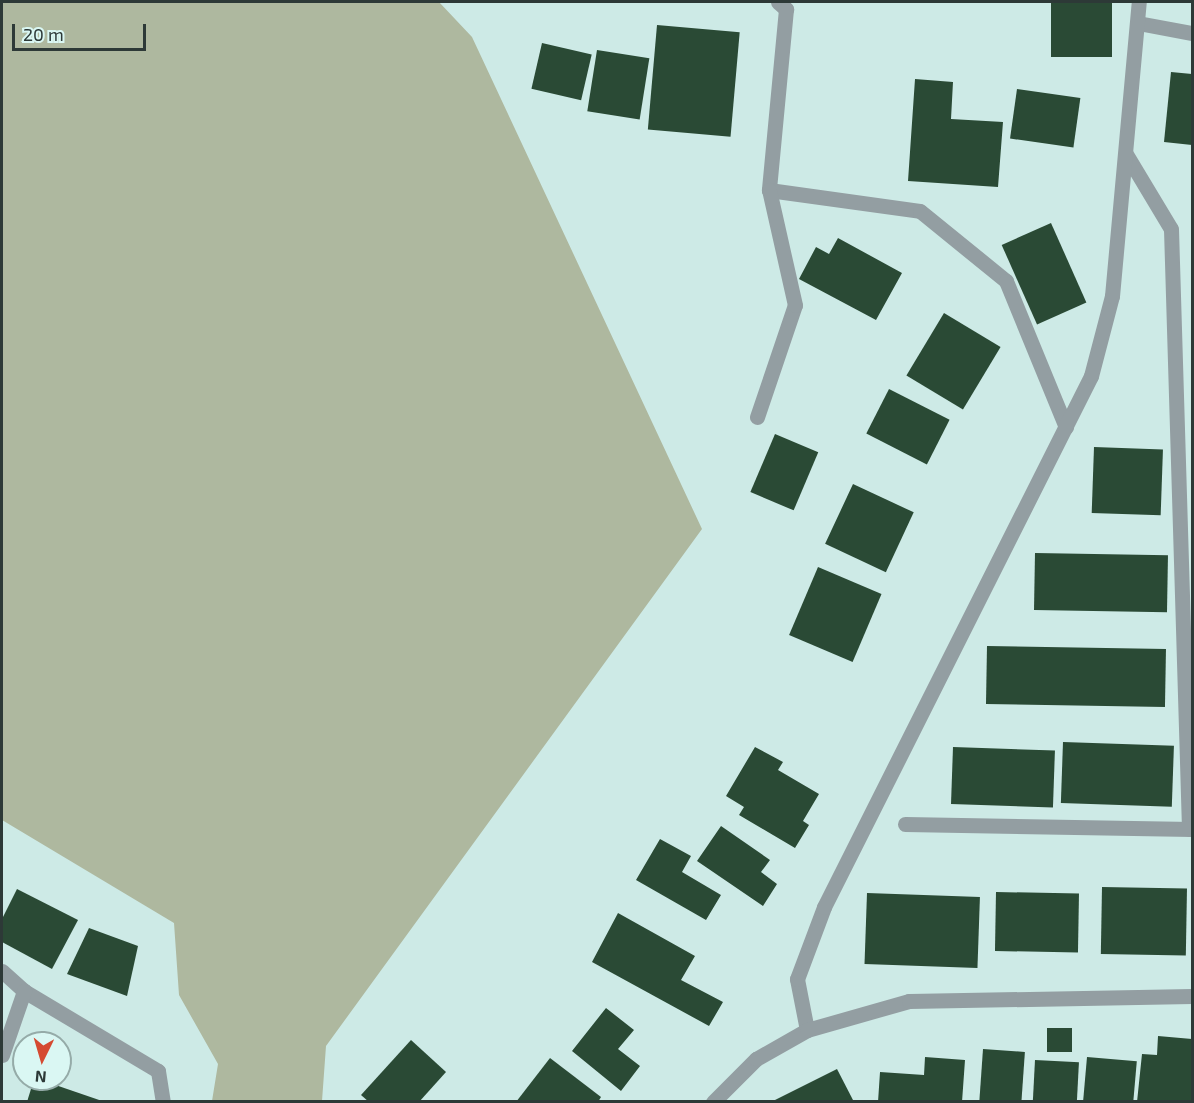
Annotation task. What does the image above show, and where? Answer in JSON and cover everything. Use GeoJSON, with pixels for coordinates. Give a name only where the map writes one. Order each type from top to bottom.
{"type":"FeatureCollection","features":[{"type":"Feature","properties":{"kind":"street"},"geometry":{"type":"LineString","coordinates":[[757,417],[795,305],[769,190],[786,9],[778,2]]}},
{"type":"Feature","properties":{"kind":"street"},"geometry":{"type":"LineString","coordinates":[[807,1029],[797,979],[824,907],[1091,376],[1112,296],[1139,2]]}},
{"type":"Feature","properties":{"kind":"street"},"geometry":{"type":"LineString","coordinates":[[1138,22],[1192,33]]}},
{"type":"Feature","properties":{"kind":"street"},"geometry":{"type":"LineString","coordinates":[[905,824],[1191,829],[1171,229],[1125,154]]}},
{"type":"Feature","properties":{"kind":"street"},"geometry":{"type":"LineString","coordinates":[[769,190],[920,211],[1006,281],[1066,427]]}},
{"type":"Feature","properties":{"kind":"street"},"geometry":{"type":"LineString","coordinates":[[2,971],[24,991],[158,1071],[163,1101]]}},
{"type":"Feature","properties":{"kind":"street"},"geometry":{"type":"LineString","coordinates":[[2,1055],[24,991]]}},
{"type":"Feature","properties":{"kind":"street"},"geometry":{"type":"LineString","coordinates":[[713,1101],[756,1059],[807,1029],[909,1001],[1192,996]]}},
{"type":"Feature","properties":{"kind":"green space"},"geometry":{"type":"Polygon","coordinates":[[[2,2],[439,2],[472,37],[702,529],[326,1046],[322,1101],[212,1101],[218,1064],[179,995],[174,923],[2,820],[2,2]]]}},
{"type":"Feature","properties":{"kind":"building"},"geometry":{"type":"Polygon","coordinates":[[[1051,2],[1112,2],[1112,57],[1051,57],[1051,2]]]}},
{"type":"Feature","properties":{"kind":"building"},"geometry":{"type":"Polygon","coordinates":[[[657,25],[740,32],[731,137],[648,130],[657,25]]]}},
{"type":"Feature","properties":{"kind":"building"},"geometry":{"type":"Polygon","coordinates":[[[542,43],[592,54],[581,100],[531,89],[542,43]]]}},
{"type":"Feature","properties":{"kind":"building"},"geometry":{"type":"Polygon","coordinates":[[[597,50],[649,58],[640,120],[587,111],[597,50]]]}},
{"type":"Feature","properties":{"kind":"building"},"geometry":{"type":"Polygon","coordinates":[[[1171,72],[1192,74],[1192,145],[1164,142],[1171,72]]]}},
{"type":"Feature","properties":{"kind":"building"},"geometry":{"type":"Polygon","coordinates":[[[915,79],[953,82],[951,119],[1003,122],[998,187],[908,181],[915,79]]]}},
{"type":"Feature","properties":{"kind":"building"},"geometry":{"type":"Polygon","coordinates":[[[1017,89],[1080,98],[1073,147],[1010,139],[1017,89]]]}},
{"type":"Feature","properties":{"kind":"building"},"geometry":{"type":"Polygon","coordinates":[[[1051,223],[1086,302],[1037,324],[1002,245],[1051,223]]]}},
{"type":"Feature","properties":{"kind":"building"},"geometry":{"type":"Polygon","coordinates":[[[838,238],[902,273],[876,320],[799,279],[816,247],[829,254],[838,238]]]}},
{"type":"Feature","properties":{"kind":"building"},"geometry":{"type":"Polygon","coordinates":[[[944,313],[1001,347],[963,410],[906,376],[944,313]]]}},
{"type":"Feature","properties":{"kind":"building"},"geometry":{"type":"Polygon","coordinates":[[[889,389],[950,420],[927,464],[866,434],[889,389]]]}},
{"type":"Feature","properties":{"kind":"building"},"geometry":{"type":"Polygon","coordinates":[[[775,434],[818,452],[794,510],[750,492],[775,434]]]}},
{"type":"Feature","properties":{"kind":"building"},"geometry":{"type":"Polygon","coordinates":[[[1094,447],[1163,449],[1161,515],[1092,513],[1094,447]]]}},
{"type":"Feature","properties":{"kind":"building"},"geometry":{"type":"Polygon","coordinates":[[[853,484],[914,512],[886,572],[825,544],[853,484]]]}},
{"type":"Feature","properties":{"kind":"building"},"geometry":{"type":"Polygon","coordinates":[[[1035,553],[1168,555],[1167,612],[1034,610],[1035,553]]]}},
{"type":"Feature","properties":{"kind":"building"},"geometry":{"type":"Polygon","coordinates":[[[818,567],[882,594],[853,662],[789,635],[818,567]]]}},
{"type":"Feature","properties":{"kind":"building"},"geometry":{"type":"Polygon","coordinates":[[[987,646],[1166,649],[1165,707],[986,704],[987,646]]]}},
{"type":"Feature","properties":{"kind":"building"},"geometry":{"type":"Polygon","coordinates":[[[1063,742],[1174,746],[1172,807],[1061,803],[1063,742]]]}},
{"type":"Feature","properties":{"kind":"building"},"geometry":{"type":"Polygon","coordinates":[[[755,747],[783,762],[778,770],[819,794],[803,821],[809,825],[795,848],[739,815],[744,807],[726,796],[755,747]]]}},
{"type":"Feature","properties":{"kind":"building"},"geometry":{"type":"Polygon","coordinates":[[[953,747],[1055,751],[1053,808],[951,804],[953,747]]]}},
{"type":"Feature","properties":{"kind":"building"},"geometry":{"type":"Polygon","coordinates":[[[721,826],[770,860],[761,872],[777,884],[763,906],[697,861],[721,826]]]}},
{"type":"Feature","properties":{"kind":"building"},"geometry":{"type":"Polygon","coordinates":[[[660,839],[691,856],[682,872],[721,895],[706,920],[636,880],[660,839]]]}},
{"type":"Feature","properties":{"kind":"building"},"geometry":{"type":"Polygon","coordinates":[[[1102,887],[1187,888],[1186,955],[1101,954],[1102,887]]]}},
{"type":"Feature","properties":{"kind":"building"},"geometry":{"type":"Polygon","coordinates":[[[17,889],[78,920],[52,969],[2,942],[2,919],[17,889]]]}},
{"type":"Feature","properties":{"kind":"building"},"geometry":{"type":"Polygon","coordinates":[[[996,892],[1079,893],[1078,952],[995,951],[996,892]]]}},
{"type":"Feature","properties":{"kind":"building"},"geometry":{"type":"Polygon","coordinates":[[[867,893],[980,897],[977,968],[865,964],[867,893]]]}},
{"type":"Feature","properties":{"kind":"building"},"geometry":{"type":"Polygon","coordinates":[[[618,913],[695,956],[681,980],[723,1002],[709,1026],[592,962],[618,913]]]}},
{"type":"Feature","properties":{"kind":"building"},"geometry":{"type":"Polygon","coordinates":[[[89,928],[138,946],[127,996],[67,974],[89,928]]]}},
{"type":"Feature","properties":{"kind":"building"},"geometry":{"type":"Polygon","coordinates":[[[606,1008],[634,1030],[618,1049],[640,1066],[621,1091],[572,1051],[606,1008]]]}},
{"type":"Feature","properties":{"kind":"building"},"geometry":{"type":"Polygon","coordinates":[[[1047,1028],[1072,1028],[1072,1052],[1047,1052],[1047,1028]]]}},
{"type":"Feature","properties":{"kind":"building"},"geometry":{"type":"Polygon","coordinates":[[[1158,1036],[1192,1039],[1192,1102],[1137,1102],[1142,1054],[1157,1055],[1158,1036]]]}},
{"type":"Feature","properties":{"kind":"building"},"geometry":{"type":"Polygon","coordinates":[[[411,1040],[446,1072],[419,1102],[369,1102],[361,1095],[411,1040]]]}},
{"type":"Feature","properties":{"kind":"building"},"geometry":{"type":"Polygon","coordinates":[[[983,1049],[1025,1052],[1021,1102],[979,1102],[983,1049]]]}},
{"type":"Feature","properties":{"kind":"building"},"geometry":{"type":"Polygon","coordinates":[[[925,1057],[965,1060],[962,1102],[878,1102],[880,1072],[924,1075],[925,1057]]]}},
{"type":"Feature","properties":{"kind":"building"},"geometry":{"type":"Polygon","coordinates":[[[1087,1057],[1137,1061],[1133,1102],[1083,1102],[1087,1057]]]}},
{"type":"Feature","properties":{"kind":"building"},"geometry":{"type":"Polygon","coordinates":[[[550,1058],[601,1097],[598,1102],[516,1102],[550,1058]]]}},
{"type":"Feature","properties":{"kind":"building"},"geometry":{"type":"Polygon","coordinates":[[[1035,1060],[1079,1062],[1077,1102],[1033,1102],[1035,1060]]]}},
{"type":"Feature","properties":{"kind":"building"},"geometry":{"type":"Polygon","coordinates":[[[837,1069],[854,1102],[771,1102],[837,1069]]]}},
{"type":"Feature","properties":{"kind":"building"},"geometry":{"type":"Polygon","coordinates":[[[30,1091],[72,1091],[105,1102],[27,1102],[30,1091]]]}}]}
